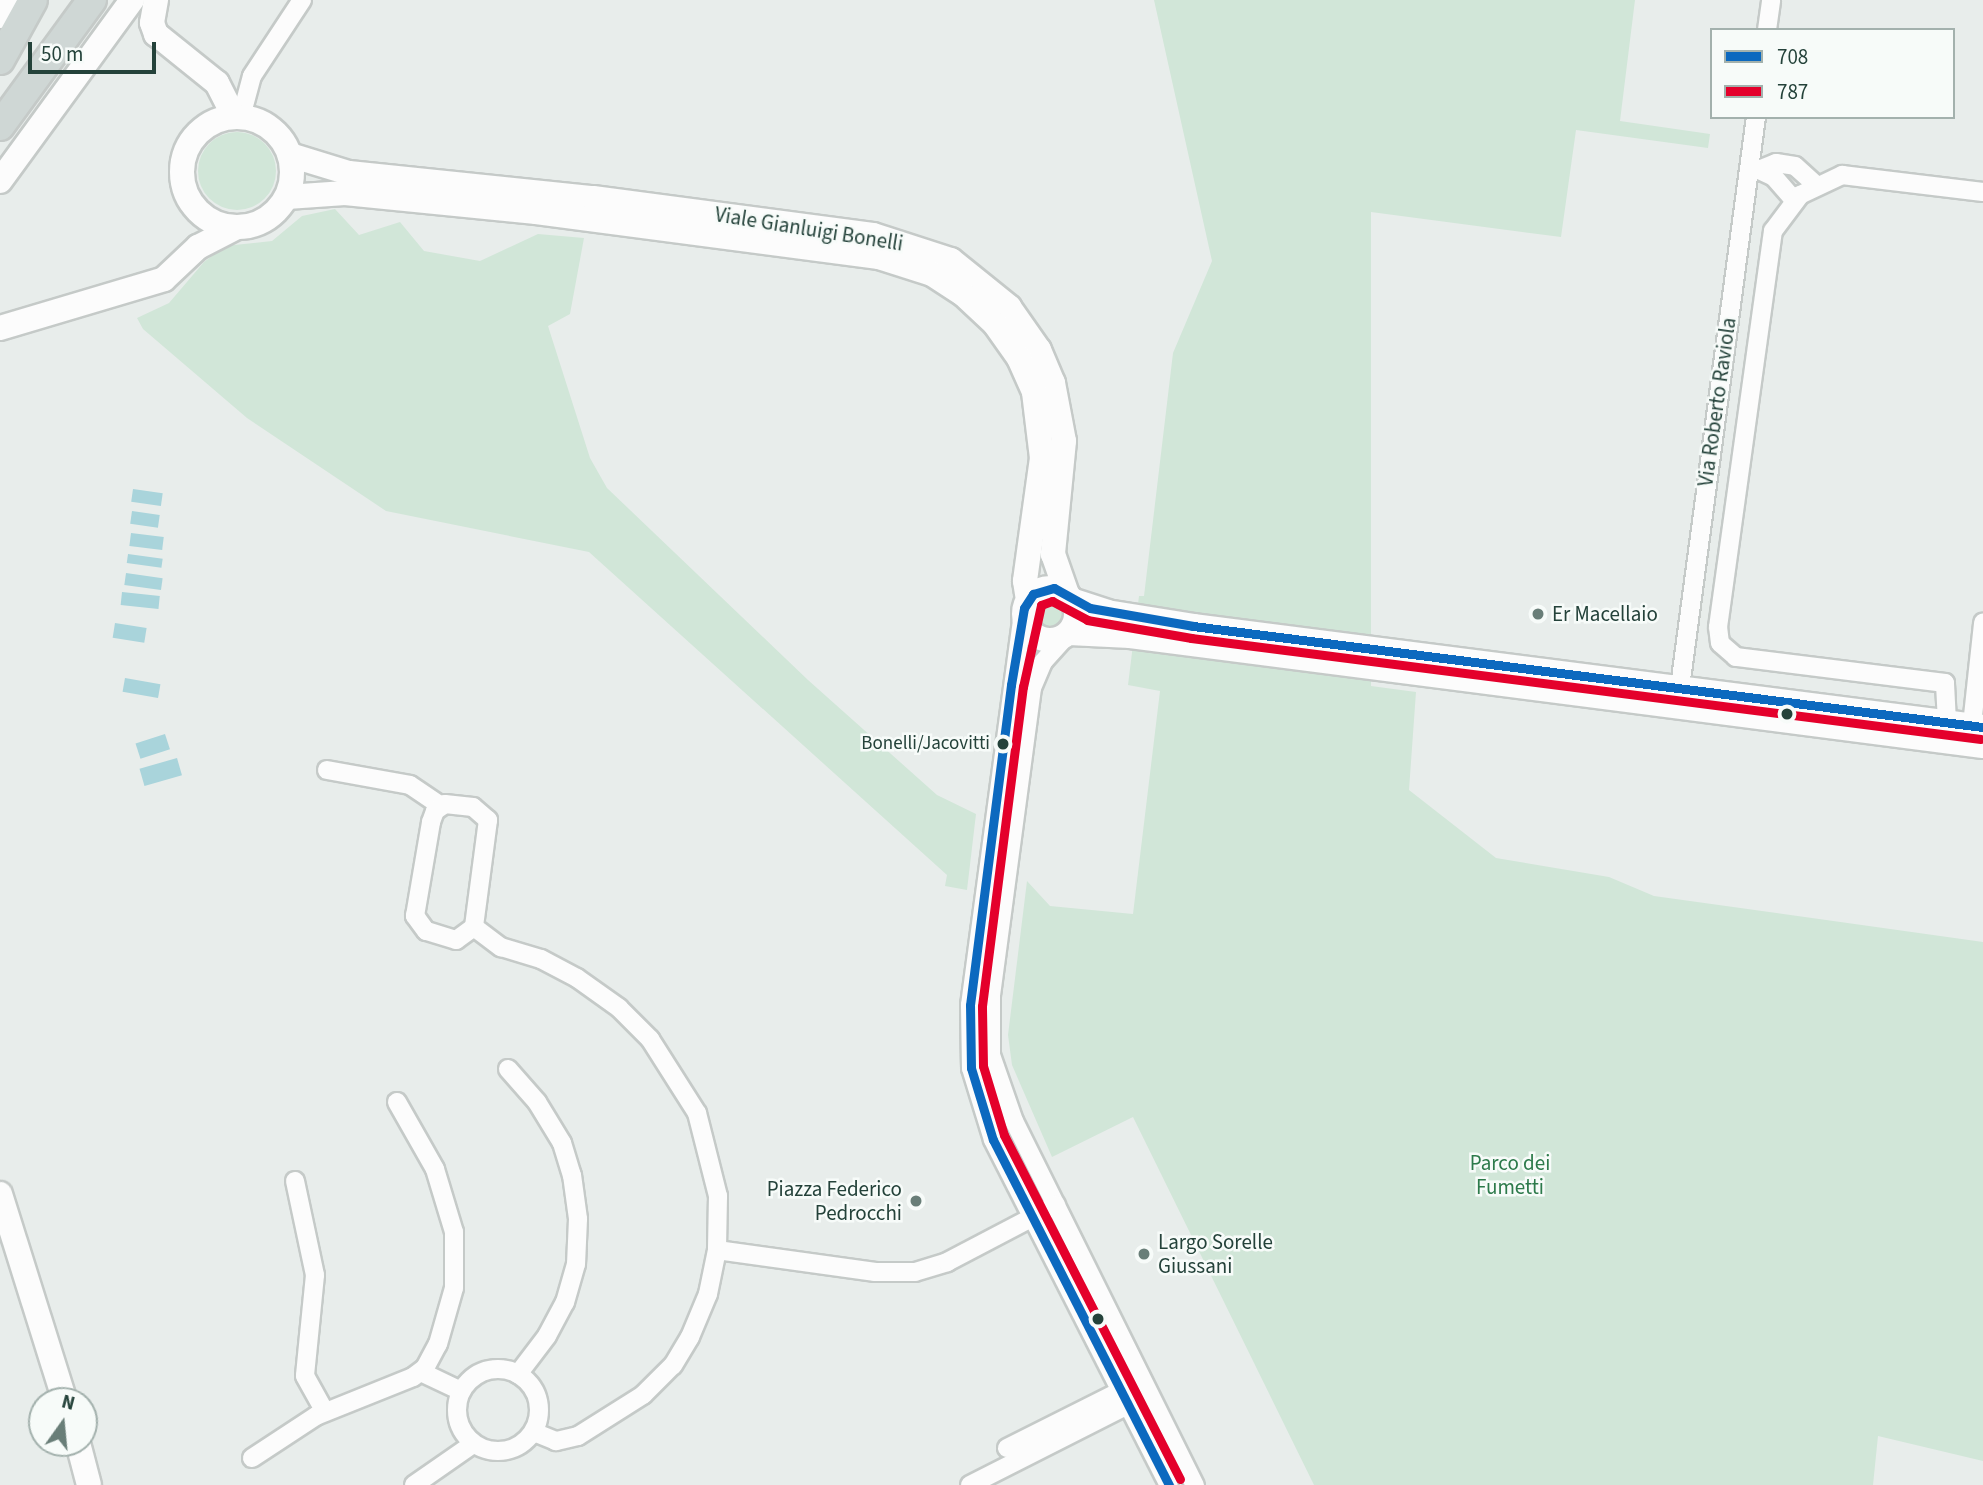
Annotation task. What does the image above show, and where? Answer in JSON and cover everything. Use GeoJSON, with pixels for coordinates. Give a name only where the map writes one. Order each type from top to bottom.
{"type":"FeatureCollection","features":[{"type":"Feature","properties":{"kind":"main road"},"geometry":{"type":"LineString","coordinates":[[0,60],[33,0]]}},
{"type":"Feature","properties":{"kind":"main road"},"geometry":{"type":"LineString","coordinates":[[0,126],[86,5]]}},
{"type":"Feature","properties":{"kind":"street"},"geometry":{"type":"LineString","coordinates":[[0,16],[6,0]]}},
{"type":"Feature","properties":{"kind":"street"},"geometry":{"type":"LineString","coordinates":[[0,181],[132,0]]}},
{"type":"Feature","properties":{"kind":"street"},"geometry":{"type":"LineString","coordinates":[[237,117],[252,76],[302,0]]}},
{"type":"Feature","properties":{"kind":"street"},"geometry":{"type":"LineString","coordinates":[[1768,28],[1771,0]]}},
{"type":"Feature","properties":{"kind":"street"},"geometry":{"type":"LineString","coordinates":[[154,11],[158,37],[221,88],[237,117]]}},
{"type":"Feature","properties":{"kind":"street"},"geometry":{"type":"LineString","coordinates":[[6,327],[137,288],[173,274],[198,247],[235,228],[266,220],[287,197],[292,176],[290,155],[274,131],[237,117],[216,121],[193,137],[181,173],[194,208],[217,224],[235,228]]}},
{"type":"Feature","properties":{"kind":"street","name":"Via Roberto Raviola"},"geometry":{"type":"LineString","coordinates":[[1680,687],[1755,168],[1756,119]]}},
{"type":"Feature","properties":{"kind":"street","name":"Viale Gianluigi Bonelli"},"geometry":{"type":"LineString","coordinates":[[290,155],[349,173],[593,198],[873,235],[951,260],[1009,307],[1034,341],[1053,383],[1064,441],[1053,554],[1069,597]]}},
{"type":"Feature","properties":{"kind":"street"},"geometry":{"type":"LineString","coordinates":[[1755,168],[1776,163],[1795,166],[1817,186]]}},
{"type":"Feature","properties":{"kind":"street"},"geometry":{"type":"LineString","coordinates":[[1755,168],[1785,186],[1795,201]]}},
{"type":"Feature","properties":{"kind":"street"},"geometry":{"type":"LineString","coordinates":[[1947,722],[1945,683],[1736,657],[1720,643],[1738,460],[1745,453],[1773,231],[1795,201],[1817,186],[1842,175],[1983,192]]}},
{"type":"Feature","properties":{"kind":"street","name":"Viale Gianluigi Bonelli"},"geometry":{"type":"LineString","coordinates":[[287,197],[345,193],[550,213],[879,257],[932,274],[963,294],[995,324],[1019,358],[1034,392],[1042,458],[1025,581],[1026,606],[970,1005],[969,1045],[985,1120],[1169,1485]]}},
{"type":"Feature","properties":{"kind":"street"},"geometry":{"type":"LineString","coordinates":[[1132,626],[1046,588],[1026,606],[1028,630],[1044,640],[1069,633],[1132,626],[1979,733]]}},
{"type":"Feature","properties":{"kind":"street"},"geometry":{"type":"LineString","coordinates":[[1069,597],[1076,617],[1069,633],[1043,662],[1032,688],[989,1025],[993,1065],[1006,1103],[1195,1485]]}},
{"type":"Feature","properties":{"kind":"street"},"geometry":{"type":"LineString","coordinates":[[1979,733],[1983,623]]}},
{"type":"Feature","properties":{"kind":"street"},"geometry":{"type":"LineString","coordinates":[[1375,658],[1680,687],[1947,722],[1979,733]]}},
{"type":"Feature","properties":{"kind":"street"},"geometry":{"type":"LineString","coordinates":[[327,770],[410,785],[441,806],[473,807],[488,820],[474,927],[456,940]]}},
{"type":"Feature","properties":{"kind":"street"},"geometry":{"type":"LineString","coordinates":[[441,806],[430,822],[415,916],[426,931],[471,947],[501,947],[548,962],[594,989],[638,1026],[671,1066],[697,1113],[710,1149],[719,1209],[717,1250],[695,1326],[659,1380],[625,1408],[579,1436],[556,1441],[534,1432]]}},
{"type":"Feature","properties":{"kind":"street"},"geometry":{"type":"LineString","coordinates":[[474,927],[501,947]]}},
{"type":"Feature","properties":{"kind":"street"},"geometry":{"type":"LineString","coordinates":[[508,1069],[542,1109],[562,1143],[572,1175],[578,1219],[576,1265],[565,1302],[547,1336],[518,1374]]}},
{"type":"Feature","properties":{"kind":"street"},"geometry":{"type":"LineString","coordinates":[[252,1458],[325,1412],[421,1372],[434,1353],[449,1311],[455,1242],[435,1169],[397,1102]]}},
{"type":"Feature","properties":{"kind":"street"},"geometry":{"type":"LineString","coordinates":[[295,1181],[315,1275],[305,1376],[325,1412]]}},
{"type":"Feature","properties":{"kind":"street"},"geometry":{"type":"LineString","coordinates":[[0,1194],[61,1387]]}},
{"type":"Feature","properties":{"kind":"street"},"geometry":{"type":"LineString","coordinates":[[717,1250],[898,1273],[923,1270],[1056,1205]]}},
{"type":"Feature","properties":{"kind":"street"},"geometry":{"type":"LineString","coordinates":[[414,1485],[474,1444],[507,1451],[534,1432],[539,1406],[536,1392],[518,1374],[484,1371],[461,1391],[457,1415],[474,1444]]}},
{"type":"Feature","properties":{"kind":"street"},"geometry":{"type":"LineString","coordinates":[[421,1372],[461,1391]]}},
{"type":"Feature","properties":{"kind":"street"},"geometry":{"type":"LineString","coordinates":[[1007,1448],[1125,1398]]}},
{"type":"Feature","properties":{"kind":"street"},"geometry":{"type":"LineString","coordinates":[[970,1485],[1125,1398]]}},
{"type":"Feature","properties":{"kind":"street"},"geometry":{"type":"LineString","coordinates":[[82,1457],[89,1485]]}},
{"type":"Feature","properties":{"kind":"green space","name":"Parco dei Fumetti"},"geometry":{"type":"Polygon","coordinates":[[[1154,0],[1635,0],[1620,121],[1710,134],[1708,148],[1576,130],[1561,237],[1371,212],[1371,686],[1416,692],[1409,790],[1496,858],[1609,877],[1654,896],[1983,942],[1983,1461],[1878,1436],[1873,1485],[1314,1485],[1133,1117],[1052,1157],[1012,1065],[1008,1035],[1027,881],[1050,906],[1133,914],[1160,691],[1128,685],[1139,596],[1144,596],[1173,353],[1212,261],[1154,0]]]}},
{"type":"Feature","properties":{"kind":"green space"},"geometry":{"type":"Polygon","coordinates":[[[237,132],[252,135],[265,143],[273,156],[276,171],[273,186],[265,199],[252,207],[237,210],[222,207],[209,199],[201,186],[198,171],[201,156],[209,143],[222,135],[237,132]]]}},
{"type":"Feature","properties":{"kind":"green space"},"geometry":{"type":"Polygon","coordinates":[[[335,209],[359,235],[400,222],[424,251],[480,261],[538,234],[584,238],[570,314],[548,326],[590,458],[607,488],[808,680],[937,795],[976,814],[967,890],[945,886],[947,875],[589,552],[386,511],[247,418],[143,329],[137,318],[169,303],[204,262],[225,246],[272,241],[302,216],[335,209]]]}},
{"type":"Feature","properties":{"kind":"green space"},"geometry":{"type":"Polygon","coordinates":[[[1050,597],[1062,603],[1068,615],[1062,627],[1050,633],[1038,627],[1032,615],[1038,603],[1050,597]]]}},
{"type":"Feature","properties":{"kind":"water"},"geometry":{"type":"Polygon","coordinates":[[[133,489],[163,493],[161,506],[131,502],[133,489]]]}},
{"type":"Feature","properties":{"kind":"water"},"geometry":{"type":"Polygon","coordinates":[[[132,511],[160,515],[158,528],[130,524],[132,511]]]}},
{"type":"Feature","properties":{"kind":"water"},"geometry":{"type":"Polygon","coordinates":[[[131,533],[164,537],[162,550],[129,546],[131,533]]]}},
{"type":"Feature","properties":{"kind":"water"},"geometry":{"type":"Polygon","coordinates":[[[128,554],[163,559],[161,568],[127,563],[128,554]]]}},
{"type":"Feature","properties":{"kind":"water"},"geometry":{"type":"Polygon","coordinates":[[[126,573],[163,578],[161,590],[124,585],[126,573]]]}},
{"type":"Feature","properties":{"kind":"water"},"geometry":{"type":"Polygon","coordinates":[[[122,592],[160,596],[158,609],[121,605],[122,592]]]}},
{"type":"Feature","properties":{"kind":"water"},"geometry":{"type":"Polygon","coordinates":[[[115,623],[147,628],[144,643],[113,638],[115,623]]]}},
{"type":"Feature","properties":{"kind":"water"},"geometry":{"type":"Polygon","coordinates":[[[125,678],[160,684],[158,698],[123,692],[125,678]]]}},
{"type":"Feature","properties":{"kind":"water"},"geometry":{"type":"Polygon","coordinates":[[[165,734],[170,749],[140,759],[136,744],[165,734]]]}},
{"type":"Feature","properties":{"kind":"water"},"geometry":{"type":"Polygon","coordinates":[[[177,758],[182,775],[144,786],[140,769],[177,758]]]}},
{"type":"Feature","properties":{"kind":"transit line","name":"708"},"geometry":{"type":"LineString","coordinates":[[1169,1485],[993,1140],[971,1068],[970,1005],[1011,685],[1024,608],[1033,594],[1054,588],[1090,608],[1193,626],[1983,727]]}},
{"type":"Feature","properties":{"kind":"transit line","name":"787"},"geometry":{"type":"LineString","coordinates":[[1180,1479],[1004,1135],[983,1066],[982,1006],[1023,687],[1041,605],[1052,601],[1087,620],[1191,638],[1981,739]]}},
{"type":"Feature","properties":{"kind":"place","name":"Er Macellaio"},"geometry":{"type":"Point","coordinates":[1538,614]}},
{"type":"Feature","properties":{"kind":"place","name":"Bonelli/Jacovitti"},"geometry":{"type":"Point","coordinates":[1003,744]}},
{"type":"Feature","properties":{"kind":"place","name":"Piazza Federico Pedrocchi"},"geometry":{"type":"Point","coordinates":[916,1201]}},
{"type":"Feature","properties":{"kind":"place","name":"Largo Sorelle Giussani"},"geometry":{"type":"Point","coordinates":[1144,1254]}}]}
